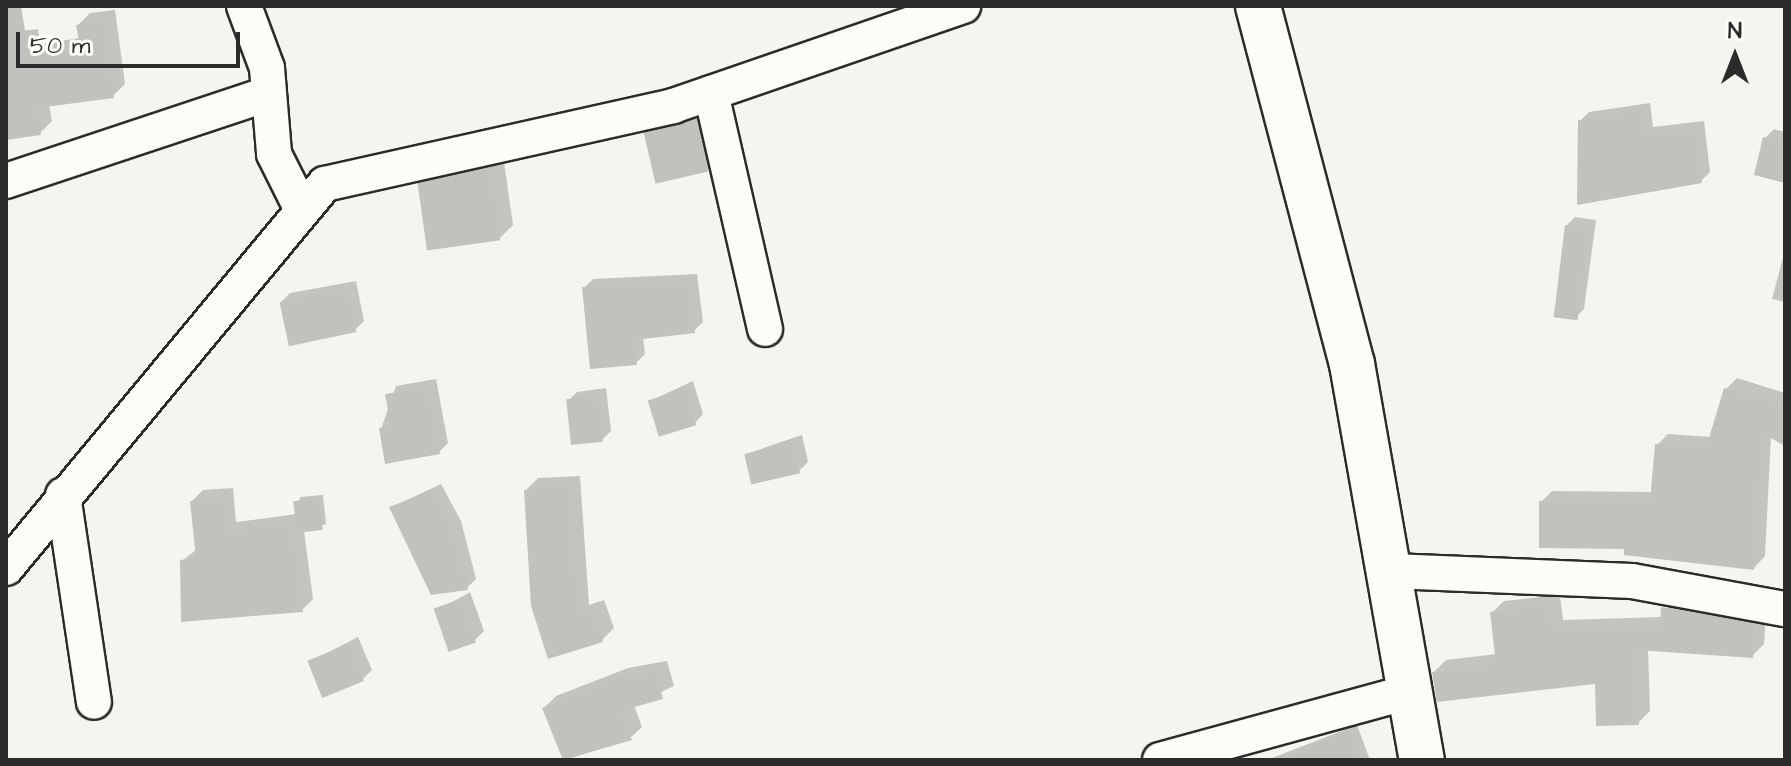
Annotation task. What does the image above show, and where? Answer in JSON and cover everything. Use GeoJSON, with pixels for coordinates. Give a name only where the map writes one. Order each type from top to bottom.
{"type":"FeatureCollection","features":[{"type":"Feature","properties":{"kind":"street"},"geometry":{"type":"LineString","coordinates":[[244,6],[267,68],[274,154],[301,208]]}},
{"type":"Feature","properties":{"kind":"street"},"geometry":{"type":"LineString","coordinates":[[6,568],[63,495],[120,437],[301,208],[325,184],[352,174],[711,93],[963,6]]}},
{"type":"Feature","properties":{"kind":"street"},"geometry":{"type":"LineString","coordinates":[[1258,6],[1352,364],[1392,571],[1408,692],[1422,760]]}},
{"type":"Feature","properties":{"kind":"street"},"geometry":{"type":"LineString","coordinates":[[711,93],[765,329]]}},
{"type":"Feature","properties":{"kind":"street"},"geometry":{"type":"LineString","coordinates":[[6,181],[267,94]]}},
{"type":"Feature","properties":{"kind":"street"},"geometry":{"type":"LineString","coordinates":[[63,495],[94,702]]}},
{"type":"Feature","properties":{"kind":"street"},"geometry":{"type":"LineString","coordinates":[[1392,571],[1632,581],[1785,609]]}},
{"type":"Feature","properties":{"kind":"street"},"geometry":{"type":"LineString","coordinates":[[1160,760],[1408,692]]}},
{"type":"Feature","properties":{"kind":"building"},"geometry":{"type":"Polygon","coordinates":[[[6,6],[21,6],[29,55],[80,48],[76,25],[103,21],[114,98],[37,108],[41,135],[6,140],[6,6]]]}},
{"type":"Feature","properties":{"kind":"building"},"geometry":{"type":"Polygon","coordinates":[[[1641,111],[1644,135],[1696,129],[1702,183],[1577,205],[1578,120],[1618,121],[1617,114],[1641,111]]]}},
{"type":"Feature","properties":{"kind":"building"},"geometry":{"type":"Polygon","coordinates":[[[696,119],[708,172],[656,184],[643,131],[696,119]]]}},
{"type":"Feature","properties":{"kind":"building"},"geometry":{"type":"Polygon","coordinates":[[[1763,137],[1785,143],[1785,183],[1754,175],[1763,137]]]}},
{"type":"Feature","properties":{"kind":"building"},"geometry":{"type":"Polygon","coordinates":[[[490,167],[500,240],[427,251],[417,177],[490,167]]]}},
{"type":"Feature","properties":{"kind":"building"},"geometry":{"type":"Polygon","coordinates":[[[1565,225],[1589,228],[1577,320],[1554,317],[1565,225]]]}},
{"type":"Feature","properties":{"kind":"building"},"geometry":{"type":"Polygon","coordinates":[[[689,281],[695,333],[634,340],[637,365],[590,369],[582,287],[689,281]]]}},
{"type":"Feature","properties":{"kind":"building"},"geometry":{"type":"Polygon","coordinates":[[[347,288],[356,332],[289,346],[280,302],[347,288]]]}},
{"type":"Feature","properties":{"kind":"building"},"geometry":{"type":"Polygon","coordinates":[[[427,387],[440,454],[385,464],[379,428],[391,426],[385,394],[427,387]]]}},
{"type":"Feature","properties":{"kind":"building"},"geometry":{"type":"Polygon","coordinates":[[[1724,388],[1785,407],[1785,446],[1762,433],[1754,570],[1624,555],[1624,549],[1539,548],[1539,501],[1650,502],[1655,444],[1706,448],[1724,388]]]}},
{"type":"Feature","properties":{"kind":"building"},"geometry":{"type":"Polygon","coordinates":[[[685,389],[696,425],[659,437],[648,400],[685,389]]]}},
{"type":"Feature","properties":{"kind":"building"},"geometry":{"type":"Polygon","coordinates":[[[598,396],[603,442],[571,445],[566,399],[598,396]]]}},
{"type":"Feature","properties":{"kind":"building"},"geometry":{"type":"Polygon","coordinates":[[[793,443],[800,473],[751,484],[744,454],[793,443]]]}},
{"type":"Feature","properties":{"kind":"building"},"geometry":{"type":"Polygon","coordinates":[[[569,487],[578,615],[593,610],[603,642],[548,659],[531,606],[524,490],[569,487]]]}},
{"type":"Feature","properties":{"kind":"building"},"geometry":{"type":"Polygon","coordinates":[[[432,491],[452,530],[468,590],[431,595],[389,507],[432,491]]]}},
{"type":"Feature","properties":{"kind":"building"},"geometry":{"type":"Polygon","coordinates":[[[222,498],[226,532],[291,523],[303,612],[181,622],[180,560],[196,558],[190,501],[222,498]]]}},
{"type":"Feature","properties":{"kind":"building"},"geometry":{"type":"Polygon","coordinates":[[[319,498],[323,530],[297,533],[293,501],[319,498]]]}},
{"type":"Feature","properties":{"kind":"building"},"geometry":{"type":"Polygon","coordinates":[[[461,599],[476,642],[449,652],[434,608],[461,599]]]}},
{"type":"Feature","properties":{"kind":"building"},"geometry":{"type":"Polygon","coordinates":[[[1549,605],[1552,631],[1660,627],[1661,607],[1755,624],[1753,658],[1637,650],[1639,725],[1596,726],[1595,684],[1437,702],[1432,672],[1496,664],[1490,612],[1549,605]]]}},
{"type":"Feature","properties":{"kind":"building"},"geometry":{"type":"Polygon","coordinates":[[[349,644],[364,681],[322,698],[307,661],[349,644]]]}},
{"type":"Feature","properties":{"kind":"building"},"geometry":{"type":"Polygon","coordinates":[[[655,672],[663,699],[620,711],[632,740],[563,760],[542,708],[614,679],[655,672]]]}},
{"type":"Feature","properties":{"kind":"building"},"geometry":{"type":"Polygon","coordinates":[[[1348,732],[1359,760],[1281,760],[1281,758],[1348,732]]]}}]}
